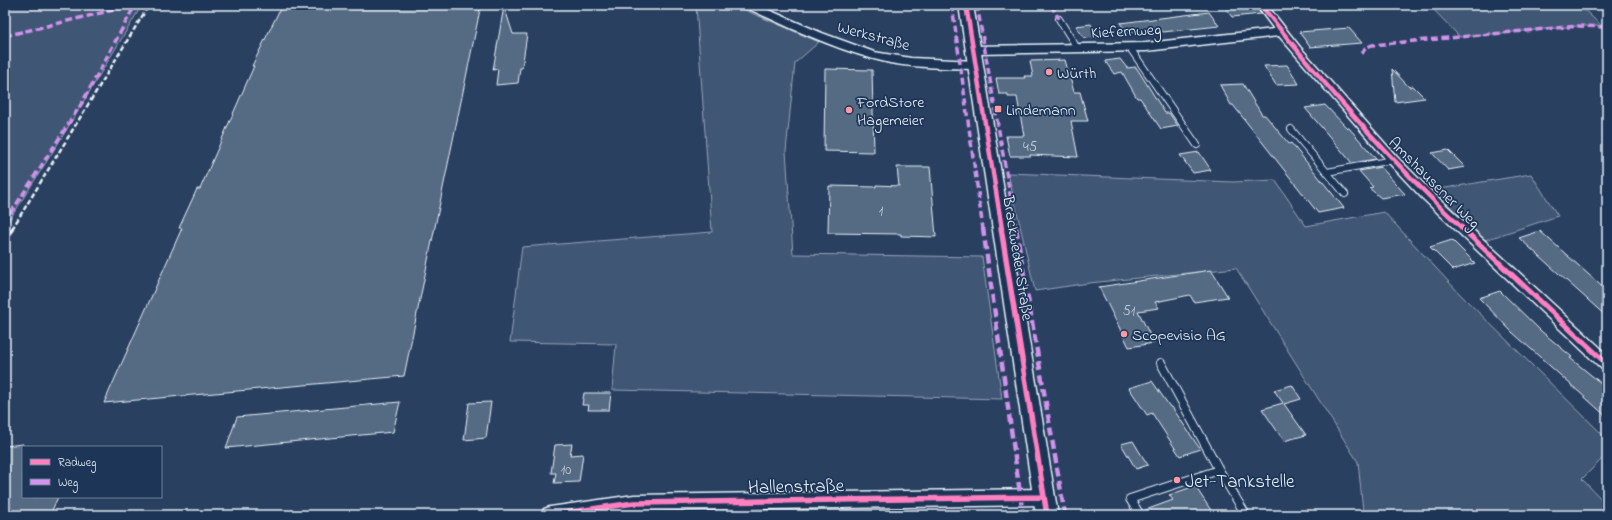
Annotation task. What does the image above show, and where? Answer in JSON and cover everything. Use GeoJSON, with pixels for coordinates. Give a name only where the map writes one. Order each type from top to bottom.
{"type":"FeatureCollection","features":[{"type":"Feature","properties":{"kind":"street","name":"Werkstraße"},"geometry":{"type":"LineString","coordinates":[[748,5],[841,44],[889,59],[924,64],[974,57]]}},
{"type":"Feature","properties":{"kind":"street","name":"Brackweder Straße"},"geometry":{"type":"LineString","coordinates":[[966,5],[1045,506]]}},
{"type":"Feature","properties":{"kind":"street","name":"Amshausener Weg"},"geometry":{"type":"LineString","coordinates":[[1260,5],[1280,32],[1393,160],[1426,194],[1607,364]]}},
{"type":"Feature","properties":{"kind":"street","name":"Kiefernweg"},"geometry":{"type":"LineString","coordinates":[[974,57],[1077,48],[1130,48],[1280,32]]}},
{"type":"Feature","properties":{"kind":"street","name":"Hallenstraße"},"geometry":{"type":"LineString","coordinates":[[550,515],[634,503],[1045,506]]}},
{"type":"Feature","properties":{"kind":"lane"},"geometry":{"type":"LineString","coordinates":[[1059,19],[1077,48]]}},
{"type":"Feature","properties":{"kind":"lane"},"geometry":{"type":"LineString","coordinates":[[1130,48],[1197,145]]}},
{"type":"Feature","properties":{"kind":"lane"},"geometry":{"type":"LineString","coordinates":[[1291,129],[1345,194]]}},
{"type":"Feature","properties":{"kind":"lane"},"geometry":{"type":"LineString","coordinates":[[1327,172],[1393,160]]}},
{"type":"Feature","properties":{"kind":"lane"},"geometry":{"type":"LineString","coordinates":[[1161,362],[1219,470],[1246,515]]}},
{"type":"Feature","properties":{"kind":"lane"},"geometry":{"type":"LineString","coordinates":[[1140,515],[1130,499],[1219,470]]}},
{"type":"Feature","properties":{"kind":"shaded area"},"geometry":{"type":"Polygon","coordinates":[[[5,5],[142,5],[59,142],[5,227],[5,5]]]}},
{"type":"Feature","properties":{"kind":"shaded area"},"geometry":{"type":"Polygon","coordinates":[[[696,5],[733,5],[819,42],[795,63],[786,151],[793,254],[982,257],[1002,399],[612,390],[616,344],[510,342],[522,247],[712,232],[696,5]]]}},
{"type":"Feature","properties":{"kind":"shaded area"},"geometry":{"type":"Polygon","coordinates":[[[1429,5],[1579,5],[1602,26],[1578,26],[1460,37],[1429,5]]]}},
{"type":"Feature","properties":{"kind":"shaded area"},"geometry":{"type":"Polygon","coordinates":[[[1008,173],[1233,182],[1275,180],[1306,226],[1384,212],[1460,294],[1607,439],[1607,454],[1582,479],[1607,505],[1607,515],[1367,515],[1363,511],[1358,462],[1236,268],[1089,283],[1035,291],[1008,173]]]}},
{"type":"Feature","properties":{"kind":"shaded area"},"geometry":{"type":"Polygon","coordinates":[[[1531,174],[1558,216],[1485,240],[1433,190],[1531,174]]]}},
{"type":"Feature","properties":{"kind":"building"},"geometry":{"type":"Polygon","coordinates":[[[282,5],[481,5],[404,376],[104,403],[182,228],[179,228],[197,189],[200,189],[254,66],[252,66],[282,5]]]}},
{"type":"Feature","properties":{"kind":"building"},"geometry":{"type":"Polygon","coordinates":[[[1223,5],[1255,5],[1261,14],[1232,17],[1223,5]]]}},
{"type":"Feature","properties":{"kind":"building"},"geometry":{"type":"Polygon","coordinates":[[[504,6],[513,34],[527,34],[522,68],[520,68],[518,83],[496,85],[498,69],[493,70],[504,6]]]}},
{"type":"Feature","properties":{"kind":"building"},"geometry":{"type":"Polygon","coordinates":[[[1209,12],[1219,26],[1163,32],[1161,30],[1127,33],[1120,23],[1209,12]]]}},
{"type":"Feature","properties":{"kind":"building"},"geometry":{"type":"Polygon","coordinates":[[[1091,24],[1098,37],[1084,38],[1076,26],[1091,24]]]}},
{"type":"Feature","properties":{"kind":"building"},"geometry":{"type":"Polygon","coordinates":[[[1349,28],[1362,43],[1310,47],[1299,32],[1349,28]]]}},
{"type":"Feature","properties":{"kind":"building"},"geometry":{"type":"Polygon","coordinates":[[[1120,59],[1127,68],[1136,67],[1165,113],[1169,113],[1178,126],[1161,129],[1140,98],[1137,98],[1122,72],[1114,74],[1105,61],[1120,59]]]}},
{"type":"Feature","properties":{"kind":"building"},"geometry":{"type":"Polygon","coordinates":[[[1065,60],[1074,92],[1080,92],[1088,121],[1071,121],[1078,157],[1030,155],[1031,156],[1010,156],[1006,136],[1024,136],[1017,97],[1008,97],[1008,94],[999,94],[996,78],[1025,78],[1024,76],[1033,76],[1030,61],[1065,60]]]}},
{"type":"Feature","properties":{"kind":"building"},"geometry":{"type":"Polygon","coordinates":[[[1287,65],[1299,84],[1276,85],[1264,66],[1287,65]]]}},
{"type":"Feature","properties":{"kind":"building","name":"FordStore Hagemeier"},"geometry":{"type":"Polygon","coordinates":[[[825,69],[872,70],[874,152],[824,151],[825,69]]]}},
{"type":"Feature","properties":{"kind":"building"},"geometry":{"type":"Polygon","coordinates":[[[1392,69],[1409,87],[1413,86],[1425,98],[1395,102],[1392,69]]]}},
{"type":"Feature","properties":{"kind":"building"},"geometry":{"type":"Polygon","coordinates":[[[1243,84],[1262,115],[1265,115],[1289,144],[1291,143],[1344,208],[1318,213],[1233,105],[1231,105],[1220,85],[1243,84]]]}},
{"type":"Feature","properties":{"kind":"building"},"geometry":{"type":"Polygon","coordinates":[[[1325,105],[1347,128],[1349,128],[1376,159],[1352,163],[1305,108],[1325,105]]]}},
{"type":"Feature","properties":{"kind":"building"},"geometry":{"type":"Polygon","coordinates":[[[1448,150],[1465,167],[1448,170],[1432,153],[1448,150]]]}},
{"type":"Feature","properties":{"kind":"building"},"geometry":{"type":"Polygon","coordinates":[[[1199,152],[1211,170],[1193,173],[1180,155],[1199,152]]]}},
{"type":"Feature","properties":{"kind":"building"},"geometry":{"type":"Polygon","coordinates":[[[897,167],[930,167],[936,237],[901,236],[901,234],[828,233],[829,186],[899,186],[897,167]]]}},
{"type":"Feature","properties":{"kind":"building"},"geometry":{"type":"Polygon","coordinates":[[[1381,167],[1405,194],[1381,198],[1369,188],[1373,187],[1359,171],[1381,167]]]}},
{"type":"Feature","properties":{"kind":"building"},"geometry":{"type":"Polygon","coordinates":[[[1540,231],[1607,291],[1607,317],[1519,238],[1540,231]]]}},
{"type":"Feature","properties":{"kind":"building"},"geometry":{"type":"Polygon","coordinates":[[[1452,240],[1475,263],[1453,270],[1430,247],[1452,240]]]}},
{"type":"Feature","properties":{"kind":"building"},"geometry":{"type":"Polygon","coordinates":[[[1211,270],[1228,297],[1194,302],[1190,295],[1155,302],[1159,308],[1138,311],[1154,343],[1129,347],[1099,287],[1211,270]]]}},
{"type":"Feature","properties":{"kind":"building"},"geometry":{"type":"Polygon","coordinates":[[[1500,291],[1541,331],[1572,357],[1570,358],[1607,388],[1607,417],[1512,332],[1479,298],[1500,291]]]}},
{"type":"Feature","properties":{"kind":"building"},"geometry":{"type":"Polygon","coordinates":[[[1152,381],[1170,407],[1172,407],[1200,449],[1180,456],[1152,413],[1147,415],[1129,388],[1152,381]]]}},
{"type":"Feature","properties":{"kind":"building"},"geometry":{"type":"Polygon","coordinates":[[[1292,385],[1301,399],[1284,404],[1306,435],[1284,441],[1262,409],[1283,403],[1274,390],[1292,385]]]}},
{"type":"Feature","properties":{"kind":"building"},"geometry":{"type":"Polygon","coordinates":[[[584,393],[611,393],[609,410],[588,410],[589,405],[582,405],[584,393]]]}},
{"type":"Feature","properties":{"kind":"building"},"geometry":{"type":"Polygon","coordinates":[[[400,402],[393,432],[226,448],[237,417],[400,402]]]}},
{"type":"Feature","properties":{"kind":"building"},"geometry":{"type":"Polygon","coordinates":[[[491,402],[486,438],[464,440],[469,403],[491,402]]]}},
{"type":"Feature","properties":{"kind":"building"},"geometry":{"type":"Polygon","coordinates":[[[1133,441],[1148,465],[1136,469],[1121,444],[1133,441]]]}},
{"type":"Feature","properties":{"kind":"building"},"geometry":{"type":"Polygon","coordinates":[[[23,444],[22,498],[58,498],[50,515],[5,515],[5,446],[23,444]]]}},
{"type":"Feature","properties":{"kind":"building"},"geometry":{"type":"Polygon","coordinates":[[[572,444],[570,455],[583,454],[579,482],[554,483],[556,473],[551,473],[555,445],[572,444]]]}},
{"type":"Feature","properties":{"kind":"building"},"geometry":{"type":"Polygon","coordinates":[[[1195,486],[1214,515],[1145,515],[1143,511],[1173,500],[1169,495],[1195,486]]]}},
{"type":"Feature","properties":{"kind":"railway"},"geometry":{"type":"LineString","coordinates":[[12,229],[149,5]]}},
{"type":"Feature","properties":{"kind":"railway"},"geometry":{"type":"LineString","coordinates":[[5,241],[13,228]]}},
{"type":"Feature","properties":{"kind":"marked path"},"geometry":{"type":"LineString","coordinates":[[5,36],[134,5]]}},
{"type":"Feature","properties":{"kind":"marked path"},"geometry":{"type":"LineString","coordinates":[[5,222],[82,103],[135,5]]}},
{"type":"Feature","properties":{"kind":"marked path"},"geometry":{"type":"LineString","coordinates":[[952,5],[1023,515]]}},
{"type":"Feature","properties":{"kind":"marked path"},"geometry":{"type":"LineString","coordinates":[[977,5],[1065,515]]}},
{"type":"Feature","properties":{"kind":"marked path"},"geometry":{"type":"LineString","coordinates":[[1051,5],[1059,19]]}},
{"type":"Feature","properties":{"kind":"marked path"},"geometry":{"type":"LineString","coordinates":[[1362,54],[1365,48],[1372,45],[1578,26],[1607,27]]}},
{"type":"Feature","properties":{"kind":"cycle path"},"geometry":{"type":"LineString","coordinates":[[966,5],[1047,515]]}},
{"type":"Feature","properties":{"kind":"cycle path"},"geometry":{"type":"LineString","coordinates":[[1261,5],[1296,50],[1393,160],[1426,194],[1607,364]]}},
{"type":"Feature","properties":{"kind":"cycle path"},"geometry":{"type":"LineString","coordinates":[[550,515],[634,503],[1044,497]]}},
{"type":"Feature","properties":{"kind":"place","name":"Würth"},"geometry":{"type":"Point","coordinates":[1049,72]}},
{"type":"Feature","properties":{"kind":"place","name":"Lindemann"},"geometry":{"type":"Point","coordinates":[998,109]}},
{"type":"Feature","properties":{"kind":"place","name":"FordStore Hagemeier"},"geometry":{"type":"Point","coordinates":[849,110]}},
{"type":"Feature","properties":{"kind":"place","name":"Scopevisio AG"},"geometry":{"type":"Point","coordinates":[1124,334]}},
{"type":"Feature","properties":{"kind":"place","name":"Jet-Tankstelle"},"geometry":{"type":"Point","coordinates":[1177,480]}}]}
